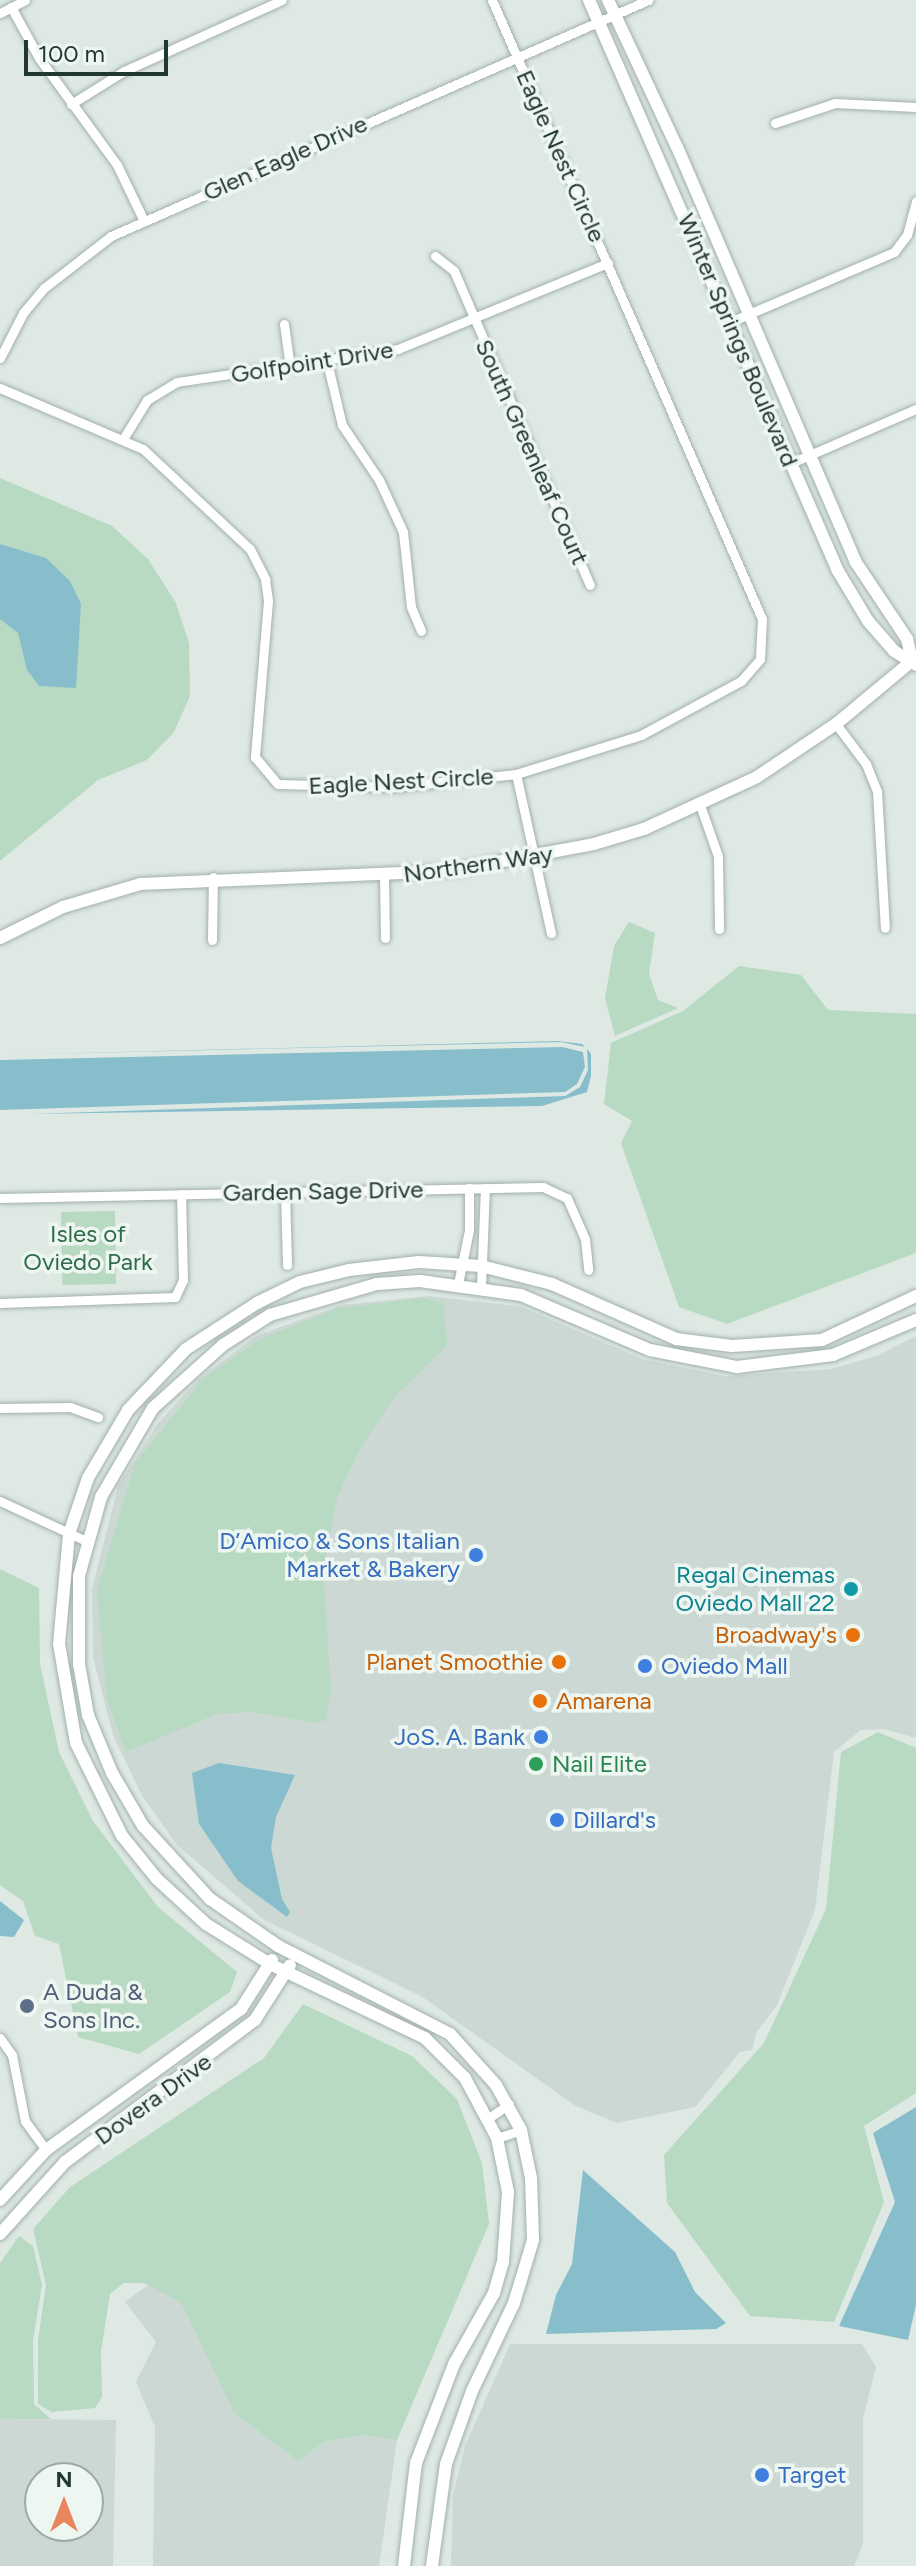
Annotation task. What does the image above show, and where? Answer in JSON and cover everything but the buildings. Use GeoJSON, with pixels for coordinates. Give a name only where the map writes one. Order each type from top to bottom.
{"type":"FeatureCollection","features":[{"type":"Feature","properties":{"kind":"street"},"geometry":{"type":"LineString","coordinates":[[0,13],[25,0]]}},
{"type":"Feature","properties":{"kind":"street"},"geometry":{"type":"LineString","coordinates":[[71,104],[124,71],[282,0]]}},
{"type":"Feature","properties":{"kind":"street","name":"Eagle Nest Circle"},"geometry":{"type":"LineString","coordinates":[[0,388],[123,439],[160,461],[260,565],[268,601],[255,757],[269,777],[293,788],[394,787],[516,774],[613,745],[682,715],[752,672],[764,647],[762,619],[492,0]]}},
{"type":"Feature","properties":{"kind":"street","name":"Winter Springs Boulevard"},"geometry":{"type":"LineString","coordinates":[[589,0],[838,571],[868,621],[894,651],[914,663]]}},
{"type":"Feature","properties":{"kind":"street","name":"Winter Springs Boulevard"},"geometry":{"type":"LineString","coordinates":[[608,0],[749,313],[855,561],[907,639],[914,663]]}},
{"type":"Feature","properties":{"kind":"street","name":"Glen Eagle Drive"},"geometry":{"type":"LineString","coordinates":[[0,358],[23,313],[44,288],[74,260],[143,219],[648,0]]}},
{"type":"Feature","properties":{"kind":"street"},"geometry":{"type":"LineString","coordinates":[[11,7],[71,104],[117,165],[143,219]]}},
{"type":"Feature","properties":{"kind":"street"},"geometry":{"type":"LineString","coordinates":[[775,123],[835,103],[916,107]]}},
{"type":"Feature","properties":{"kind":"street"},"geometry":{"type":"LineString","coordinates":[[730,322],[894,252],[907,235],[916,201]]}},
{"type":"Feature","properties":{"kind":"street","name":"South Greenleaf Court"},"geometry":{"type":"LineString","coordinates":[[435,256],[454,271],[590,585]]}},
{"type":"Feature","properties":{"kind":"street","name":"Golfpoint Drive"},"geometry":{"type":"LineString","coordinates":[[123,439],[136,414],[160,390],[177,382],[398,349],[608,263]]}},
{"type":"Feature","properties":{"kind":"street"},"geometry":{"type":"LineString","coordinates":[[284,324],[290,367]]}},
{"type":"Feature","properties":{"kind":"street"},"geometry":{"type":"LineString","coordinates":[[327,362],[342,425],[379,480],[403,532],[411,607],[421,631]]}},
{"type":"Feature","properties":{"kind":"street"},"geometry":{"type":"LineString","coordinates":[[791,463],[916,409]]}},
{"type":"Feature","properties":{"kind":"street","name":"Northern Way"},"geometry":{"type":"LineString","coordinates":[[0,938],[94,896],[140,884],[213,877],[384,876],[537,858],[644,829],[757,777],[836,724],[914,663]]}},
{"type":"Feature","properties":{"kind":"street"},"geometry":{"type":"LineString","coordinates":[[836,724],[866,764],[877,791],[885,928]]}},
{"type":"Feature","properties":{"kind":"street"},"geometry":{"type":"LineString","coordinates":[[516,774],[537,858],[551,933]]}},
{"type":"Feature","properties":{"kind":"street"},"geometry":{"type":"LineString","coordinates":[[700,805],[718,856],[719,929]]}},
{"type":"Feature","properties":{"kind":"street"},"geometry":{"type":"LineString","coordinates":[[384,876],[385,938]]}},
{"type":"Feature","properties":{"kind":"street"},"geometry":{"type":"LineString","coordinates":[[212,940],[213,877]]}},
{"type":"Feature","properties":{"kind":"street"},"geometry":{"type":"LineString","coordinates":[[458,1284],[469,1230],[469,1188]]}},
{"type":"Feature","properties":{"kind":"street","name":"Garden Sage Drive"},"geometry":{"type":"LineString","coordinates":[[0,1198],[469,1188],[559,1191],[585,1239],[588,1270]]}},
{"type":"Feature","properties":{"kind":"street"},"geometry":{"type":"LineString","coordinates":[[481,1287],[485,1188]]}},
{"type":"Feature","properties":{"kind":"street"},"geometry":{"type":"LineString","coordinates":[[285,1192],[287,1265]]}},
{"type":"Feature","properties":{"kind":"street"},"geometry":{"type":"LineString","coordinates":[[0,1303],[175,1297],[183,1280],[181,1194]]}},
{"type":"Feature","properties":{"kind":"street"},"geometry":{"type":"LineString","coordinates":[[469,1230],[484,1232]]}},
{"type":"Feature","properties":{"kind":"street"},"geometry":{"type":"LineString","coordinates":[[404,2566],[416,2463],[442,2393],[494,2293],[503,2262],[508,2192],[497,2138],[490,2117],[465,2078],[425,2038],[270,1964],[206,1924],[157,1879],[122,1836],[93,1785],[65,1697],[59,1644],[69,1534],[88,1478],[128,1410],[155,1377],[221,1323],[300,1282],[349,1270],[419,1262],[481,1266],[552,1284],[676,1339],[732,1346],[822,1340],[916,1296]]}},
{"type":"Feature","properties":{"kind":"street"},"geometry":{"type":"LineString","coordinates":[[432,2566],[446,2464],[472,2391],[514,2303],[533,2240],[531,2178],[521,2130],[509,2104],[450,2034],[278,1946],[210,1899],[143,1826],[112,1773],[88,1715],[79,1664],[78,1600],[86,1541],[101,1497],[153,1408],[223,1345],[270,1315],[319,1297],[377,1284],[481,1287],[559,1308],[650,1350],[737,1367],[833,1355],[916,1320]]}},
{"type":"Feature","properties":{"kind":"street"},"geometry":{"type":"LineString","coordinates":[[0,1408],[70,1407],[98,1417]]}},
{"type":"Feature","properties":{"kind":"street"},"geometry":{"type":"LineString","coordinates":[[0,1501],[86,1541]]}},
{"type":"Feature","properties":{"kind":"street","name":"Dovera Drive"},"geometry":{"type":"LineString","coordinates":[[0,2200],[46,2150],[241,2009],[278,1946]]}},
{"type":"Feature","properties":{"kind":"street","name":"Dovera Drive"},"geometry":{"type":"LineString","coordinates":[[0,2234],[65,2162],[255,2020],[295,1954]]}},
{"type":"Feature","properties":{"kind":"street"},"geometry":{"type":"LineString","coordinates":[[0,2038],[12,2055],[25,2121],[46,2150]]}},
{"type":"Feature","properties":{"kind":"street"},"geometry":{"type":"LineString","coordinates":[[490,2117],[509,2104]]}},
{"type":"Feature","properties":{"kind":"street"},"geometry":{"type":"LineString","coordinates":[[497,2138],[521,2130]]}},
{"type":"Feature","properties":{"kind":"shaded area","name":"Oviedo Mall"},"geometry":{"type":"Polygon","coordinates":[[[429,1296],[522,1307],[642,1359],[725,1376],[831,1369],[876,1356],[916,1336],[916,1738],[884,1729],[861,1730],[834,1752],[815,1910],[777,2005],[756,2033],[752,2050],[740,2052],[695,2107],[617,2123],[574,2105],[421,1996],[264,1920],[177,1845],[142,1796],[113,1735],[93,1657],[92,1589],[118,1486],[158,1423],[200,1378],[256,1336],[341,1305],[429,1296]]]}},
{"type":"Feature","properties":{"kind":"shaded area"},"geometry":{"type":"Polygon","coordinates":[[[148,2285],[181,2303],[234,2413],[298,2461],[324,2442],[362,2435],[397,2440],[379,2566],[153,2566],[155,2427],[136,2382],[156,2342],[125,2302],[148,2285]]]}},
{"type":"Feature","properties":{"kind":"shaded area"},"geometry":{"type":"Polygon","coordinates":[[[510,2344],[862,2344],[876,2367],[863,2419],[863,2543],[854,2566],[451,2566],[453,2496],[465,2446],[510,2344]]]}},
{"type":"Feature","properties":{"kind":"shaded area"},"geometry":{"type":"Polygon","coordinates":[[[0,2419],[116,2420],[113,2566],[0,2566],[0,2419]]]}},
{"type":"Feature","properties":{"kind":"green space"},"geometry":{"type":"Polygon","coordinates":[[[0,478],[112,526],[148,559],[176,603],[189,643],[190,696],[174,732],[147,760],[98,780],[0,861],[0,478]]]}},
{"type":"Feature","properties":{"kind":"green space"},"geometry":{"type":"Polygon","coordinates":[[[629,922],[655,933],[649,974],[658,1000],[678,1008],[615,1036],[605,998],[614,946],[629,922]]]}},
{"type":"Feature","properties":{"kind":"green space"},"geometry":{"type":"Polygon","coordinates":[[[739,966],[801,975],[828,1010],[916,1014],[916,1253],[727,1324],[679,1307],[621,1143],[632,1121],[604,1104],[611,1043],[683,1011],[739,966]]]}},
{"type":"Feature","properties":{"kind":"green space","name":"Isles of Oviedo Park"},"geometry":{"type":"Polygon","coordinates":[[[115,1211],[116,1284],[62,1285],[61,1212],[115,1211]]]}},
{"type":"Feature","properties":{"kind":"green space"},"geometry":{"type":"Polygon","coordinates":[[[422,1298],[443,1303],[447,1346],[395,1396],[359,1450],[337,1498],[323,1568],[331,1691],[326,1720],[316,1723],[253,1712],[217,1714],[126,1752],[107,1699],[97,1590],[135,1463],[202,1380],[259,1339],[339,1308],[422,1298]]]}},
{"type":"Feature","properties":{"kind":"green space"},"geometry":{"type":"Polygon","coordinates":[[[0,1569],[39,1588],[40,1664],[59,1752],[93,1821],[158,1907],[237,1972],[230,1992],[139,2054],[78,2037],[59,1944],[35,1936],[23,1901],[0,1885],[0,1569]]]}},
{"type":"Feature","properties":{"kind":"green space"},"geometry":{"type":"Polygon","coordinates":[[[878,1732],[916,1748],[916,2093],[864,2126],[884,2202],[834,2322],[750,2316],[667,2203],[664,2155],[764,2043],[826,1909],[841,1752],[878,1732]]]}},
{"type":"Feature","properties":{"kind":"green space"},"geometry":{"type":"Polygon","coordinates":[[[303,2004],[412,2056],[457,2099],[482,2163],[489,2224],[397,2440],[362,2435],[324,2442],[298,2461],[234,2413],[181,2303],[144,2283],[124,2283],[110,2294],[101,2351],[102,2397],[95,2408],[52,2412],[38,2404],[38,2340],[46,2285],[33,2229],[70,2187],[264,2058],[303,2004]]]}},
{"type":"Feature","properties":{"kind":"green space"},"geometry":{"type":"Polygon","coordinates":[[[19,2236],[33,2246],[42,2285],[33,2340],[34,2404],[51,2419],[0,2419],[0,2263],[19,2236]]]}},
{"type":"Feature","properties":{"kind":"water"},"geometry":{"type":"Polygon","coordinates":[[[0,544],[46,558],[70,581],[81,604],[76,688],[39,686],[27,670],[18,633],[0,619],[0,544]]]}},
{"type":"Feature","properties":{"kind":"water"},"geometry":{"type":"Polygon","coordinates":[[[558,1041],[585,1047],[561,1042],[0,1055],[558,1041]]]}},
{"type":"Feature","properties":{"kind":"water"},"geometry":{"type":"Polygon","coordinates":[[[562,1047],[583,1052],[585,1067],[577,1084],[565,1092],[0,1110],[0,1060],[562,1047]]]}},
{"type":"Feature","properties":{"kind":"water"},"geometry":{"type":"Polygon","coordinates":[[[587,1049],[591,1054],[591,1076],[587,1092],[542,1106],[30,1114],[565,1096],[580,1087],[588,1070],[587,1049]]]}},
{"type":"Feature","properties":{"kind":"water"},"geometry":{"type":"Polygon","coordinates":[[[219,1763],[295,1775],[276,1817],[271,1848],[282,1899],[290,1912],[287,1917],[238,1881],[199,1824],[192,1773],[219,1763]]]}},
{"type":"Feature","properties":{"kind":"water"},"geometry":{"type":"Polygon","coordinates":[[[0,1901],[24,1920],[14,1937],[0,1936],[0,1901]]]}},
{"type":"Feature","properties":{"kind":"water"},"geometry":{"type":"Polygon","coordinates":[[[916,2107],[916,2305],[908,2340],[839,2326],[895,2202],[873,2133],[916,2107]]]}},
{"type":"Feature","properties":{"kind":"water"},"geometry":{"type":"Polygon","coordinates":[[[583,2170],[675,2252],[695,2292],[726,2323],[716,2329],[546,2334],[556,2295],[572,2264],[583,2170]]]}},
{"type":"Feature","properties":{"kind":"place","name":"D’Amico & Sons Italian Market & Bakery"},"geometry":{"type":"Point","coordinates":[476,1555]}},
{"type":"Feature","properties":{"kind":"place","name":"Regal Cinemas Oviedo Mall 22"},"geometry":{"type":"Point","coordinates":[851,1589]}},
{"type":"Feature","properties":{"kind":"place","name":"Broadway's"},"geometry":{"type":"Point","coordinates":[853,1635]}},
{"type":"Feature","properties":{"kind":"place","name":"Planet Smoothie"},"geometry":{"type":"Point","coordinates":[559,1662]}},
{"type":"Feature","properties":{"kind":"place","name":"Oviedo Mall"},"geometry":{"type":"Point","coordinates":[645,1666]}},
{"type":"Feature","properties":{"kind":"place","name":"Amarena"},"geometry":{"type":"Point","coordinates":[540,1701]}},
{"type":"Feature","properties":{"kind":"place","name":"JoS. A. Bank"},"geometry":{"type":"Point","coordinates":[541,1737]}},
{"type":"Feature","properties":{"kind":"place","name":"Nail Elite"},"geometry":{"type":"Point","coordinates":[536,1764]}},
{"type":"Feature","properties":{"kind":"place","name":"Dillard's"},"geometry":{"type":"Point","coordinates":[557,1820]}},
{"type":"Feature","properties":{"kind":"place","name":"A Duda & Sons Inc."},"geometry":{"type":"Point","coordinates":[27,2006]}},
{"type":"Feature","properties":{"kind":"place","name":"Target"},"geometry":{"type":"Point","coordinates":[762,2475]}}]}
